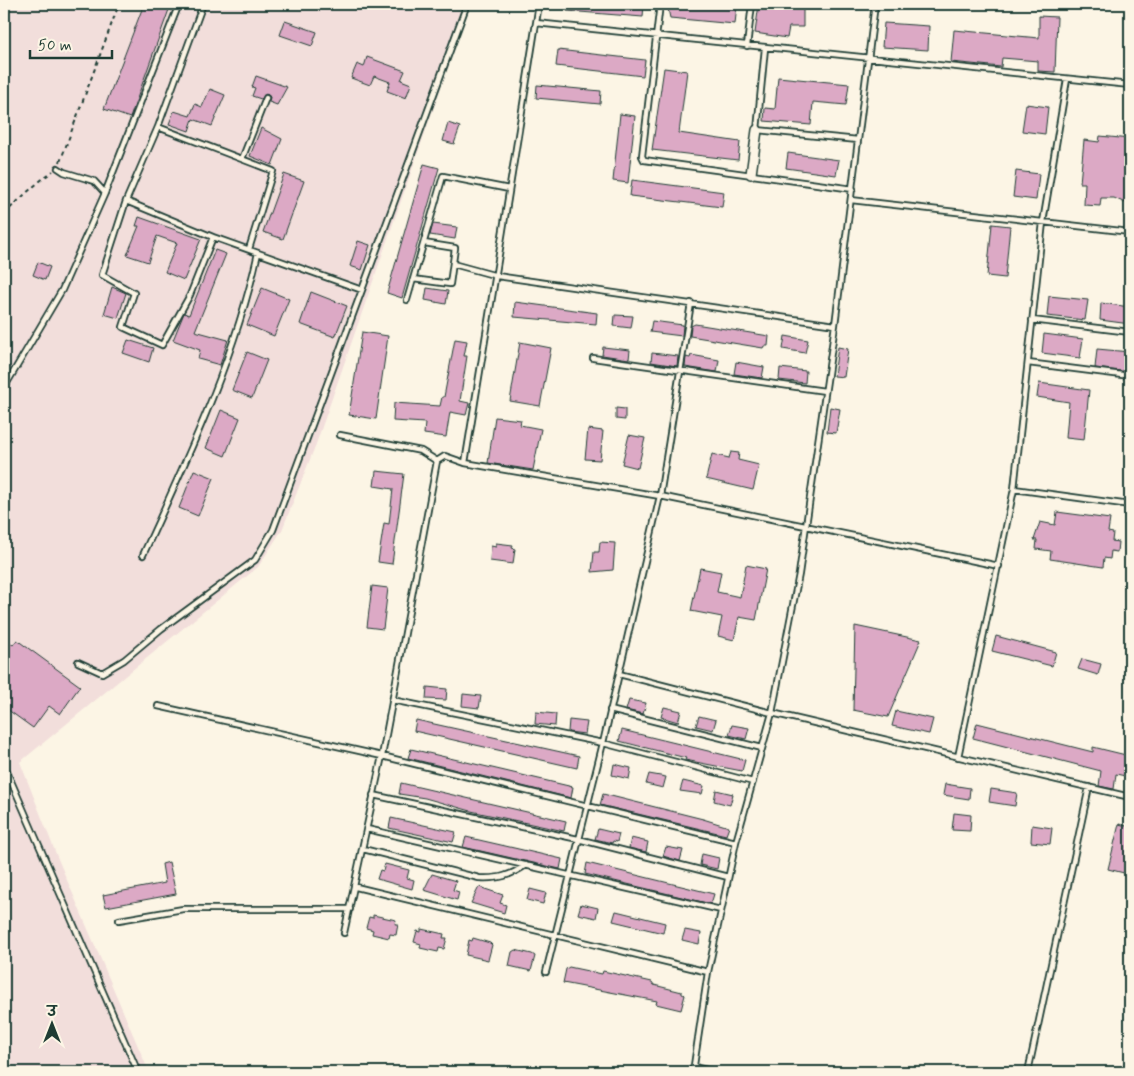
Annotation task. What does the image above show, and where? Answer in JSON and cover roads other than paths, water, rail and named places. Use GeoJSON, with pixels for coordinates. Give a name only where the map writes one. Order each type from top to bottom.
{"type":"FeatureCollection","features":[{"type":"Feature","properties":{"kind":"street"},"geometry":{"type":"LineString","coordinates":[[751,174],[756,130]]}},
{"type":"Feature","properties":{"kind":"lane"},"geometry":{"type":"LineString","coordinates":[[4,388],[62,290],[105,192],[179,4]]}},
{"type":"Feature","properties":{"kind":"lane"},"geometry":{"type":"LineString","coordinates":[[203,4],[158,127],[126,202],[102,275],[134,293],[123,326],[162,345],[190,295],[213,236]]}},
{"type":"Feature","properties":{"kind":"lane"},"geometry":{"type":"LineString","coordinates":[[78,662],[102,673],[124,660],[161,629],[255,560],[273,530],[467,4]]}},
{"type":"Feature","properties":{"kind":"lane"},"geometry":{"type":"LineString","coordinates":[[465,463],[497,276],[509,188],[539,4]]}},
{"type":"Feature","properties":{"kind":"lane"},"geometry":{"type":"LineString","coordinates":[[660,4],[642,156],[644,160],[853,188]]}},
{"type":"Feature","properties":{"kind":"lane"},"geometry":{"type":"LineString","coordinates":[[747,46],[752,4]]}},
{"type":"Feature","properties":{"kind":"lane"},"geometry":{"type":"LineString","coordinates":[[716,1072],[693,1070],[708,972],[728,877],[772,713],[799,574],[804,526],[835,324],[875,4]]}},
{"type":"Feature","properties":{"kind":"lane"},"geometry":{"type":"LineString","coordinates":[[536,23],[1130,85]]}},
{"type":"Feature","properties":{"kind":"lane"},"geometry":{"type":"LineString","coordinates":[[765,48],[756,130],[858,140]]}},
{"type":"Feature","properties":{"kind":"lane"},"geometry":{"type":"LineString","coordinates":[[958,757],[1014,489],[1043,222],[1067,79]]}},
{"type":"Feature","properties":{"kind":"lane"},"geometry":{"type":"LineString","coordinates":[[242,159],[266,98]]}},
{"type":"Feature","properties":{"kind":"lane"},"geometry":{"type":"LineString","coordinates":[[158,127],[273,171],[249,250]]}},
{"type":"Feature","properties":{"kind":"lane"},"geometry":{"type":"LineString","coordinates":[[58,168],[64,172],[94,181],[105,192]]}},
{"type":"Feature","properties":{"kind":"lane"},"geometry":{"type":"LineString","coordinates":[[407,300],[443,176],[509,188]]}},
{"type":"Feature","properties":{"kind":"lane"},"geometry":{"type":"LineString","coordinates":[[851,200],[1130,232]]}},
{"type":"Feature","properties":{"kind":"lane"},"geometry":{"type":"LineString","coordinates":[[126,202],[249,250],[362,290]]}},
{"type":"Feature","properties":{"kind":"lane"},"geometry":{"type":"LineString","coordinates":[[413,279],[450,284],[455,248],[424,242]]}},
{"type":"Feature","properties":{"kind":"lane"},"geometry":{"type":"LineString","coordinates":[[144,555],[200,429],[247,302],[258,253]]}},
{"type":"Feature","properties":{"kind":"lane"},"geometry":{"type":"LineString","coordinates":[[453,264],[497,276],[835,324]]}},
{"type":"Feature","properties":{"kind":"lane"},"geometry":{"type":"LineString","coordinates":[[546,972],[603,742],[660,496],[691,303]]}},
{"type":"Feature","properties":{"kind":"lane"},"geometry":{"type":"LineString","coordinates":[[1032,320],[1130,332]]}},
{"type":"Feature","properties":{"kind":"lane"},"geometry":{"type":"LineString","coordinates":[[593,358],[825,391]]}},
{"type":"Feature","properties":{"kind":"lane"},"geometry":{"type":"LineString","coordinates":[[1028,363],[1130,376]]}},
{"type":"Feature","properties":{"kind":"lane"},"geometry":{"type":"LineString","coordinates":[[340,435],[421,452],[437,461]]}},
{"type":"Feature","properties":{"kind":"lane"},"geometry":{"type":"LineString","coordinates":[[344,933],[356,888],[437,461],[445,456],[465,463],[660,496],[999,566]]}},
{"type":"Feature","properties":{"kind":"lane"},"geometry":{"type":"LineString","coordinates":[[1014,489],[1130,506]]}},
{"type":"Feature","properties":{"kind":"lane"},"geometry":{"type":"LineString","coordinates":[[619,674],[772,713],[1130,797]]}},
{"type":"Feature","properties":{"kind":"lane"},"geometry":{"type":"LineString","coordinates":[[392,700],[603,742],[754,782]]}},
{"type":"Feature","properties":{"kind":"lane"},"geometry":{"type":"LineString","coordinates":[[158,706],[382,756],[736,842]]}},
{"type":"Feature","properties":{"kind":"lane"},"geometry":{"type":"LineString","coordinates":[[610,710],[762,748]]}},
{"type":"Feature","properties":{"kind":"lane"},"geometry":{"type":"LineString","coordinates":[[4,765],[138,1072]]}},
{"type":"Feature","properties":{"kind":"lane"},"geometry":{"type":"LineString","coordinates":[[1028,1072],[1088,787]]}},
{"type":"Feature","properties":{"kind":"lane"},"geometry":{"type":"LineString","coordinates":[[373,794],[578,839],[728,877]]}},
{"type":"Feature","properties":{"kind":"lane"},"geometry":{"type":"LineString","coordinates":[[367,828],[721,910]]}},
{"type":"Feature","properties":{"kind":"lane"},"geometry":{"type":"LineString","coordinates":[[363,849],[479,878],[497,879],[511,875],[526,865]]}},
{"type":"Feature","properties":{"kind":"lane"},"geometry":{"type":"LineString","coordinates":[[356,888],[708,972]]}},
{"type":"Feature","properties":{"kind":"lane"},"geometry":{"type":"LineString","coordinates":[[119,920],[183,909],[350,909]]}}]}
